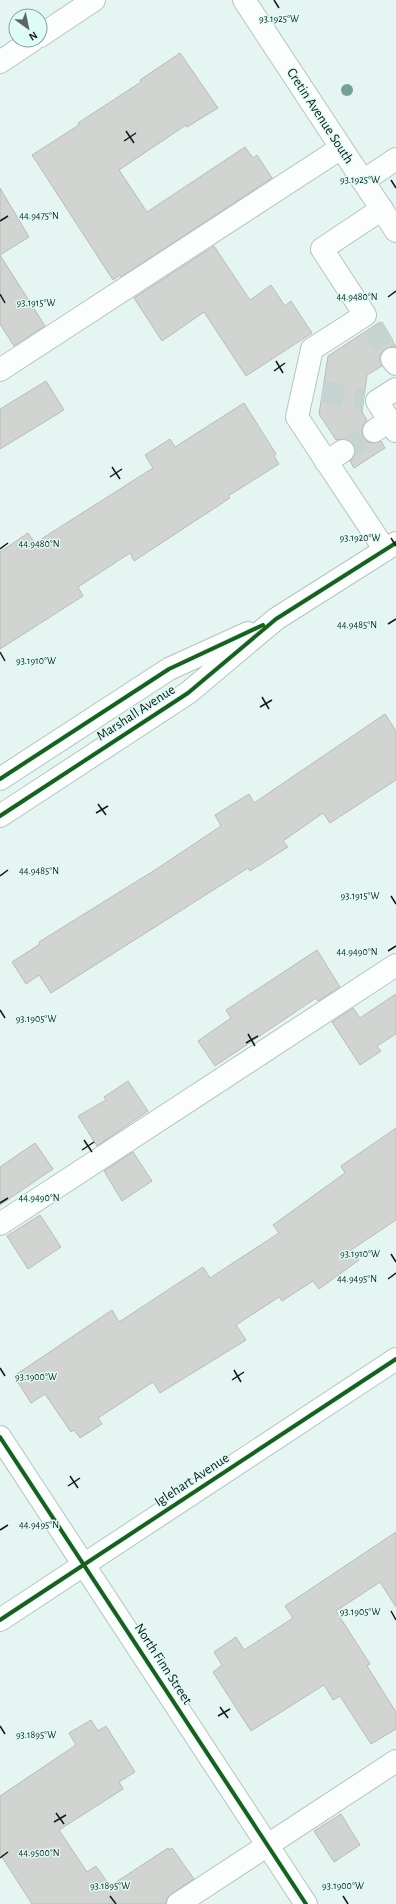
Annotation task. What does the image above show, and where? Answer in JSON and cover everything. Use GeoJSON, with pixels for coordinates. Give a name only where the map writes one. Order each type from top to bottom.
{"type":"FeatureCollection","features":[{"type":"Feature","properties":{"kind":"street"},"geometry":{"type":"LineString","coordinates":[[48,31],[94,0]]}},
{"type":"Feature","properties":{"kind":"street","name":"Cretin Avenue South"},"geometry":{"type":"LineString","coordinates":[[244,0],[396,231]]}},
{"type":"Feature","properties":{"kind":"street"},"geometry":{"type":"LineString","coordinates":[[0,62],[22,48]]}},
{"type":"Feature","properties":{"kind":"street"},"geometry":{"type":"LineString","coordinates":[[0,370],[341,148]]}},
{"type":"Feature","properties":{"kind":"street"},"geometry":{"type":"LineString","coordinates":[[363,181],[396,159]]}},
{"type":"Feature","properties":{"kind":"street"},"geometry":{"type":"LineString","coordinates":[[382,209],[322,249],[369,321],[312,349],[313,391],[297,417],[335,457],[390,546]]}},
{"type":"Feature","properties":{"kind":"street"},"geometry":{"type":"LineString","coordinates":[[386,427],[370,400],[396,389]]}},
{"type":"Feature","properties":{"kind":"street","name":"Marshall Avenue"},"geometry":{"type":"LineString","coordinates":[[0,816],[188,692],[276,620],[390,546]]}},
{"type":"Feature","properties":{"kind":"street","name":"Marshall Avenue"},"geometry":{"type":"LineString","coordinates":[[0,779],[169,669],[276,620]]}},
{"type":"Feature","properties":{"kind":"street"},"geometry":{"type":"LineString","coordinates":[[0,1224],[396,965]]}},
{"type":"Feature","properties":{"kind":"street","name":"Iglehart Avenue"},"geometry":{"type":"LineString","coordinates":[[0,1620],[396,1359]]}},
{"type":"Feature","properties":{"kind":"street","name":"North Finn Street"},"geometry":{"type":"LineString","coordinates":[[0,1437],[306,1904]]}},
{"type":"Feature","properties":{"kind":"street"},"geometry":{"type":"LineString","coordinates":[[178,1904],[269,1846],[396,1761]]}},
{"type":"Feature","properties":{"kind":"building"},"geometry":{"type":"Polygon","coordinates":[[[180,53],[218,108],[187,127],[186,125],[119,170],[147,212],[245,147],[253,158],[257,155],[272,178],[121,277],[120,275],[113,280],[32,155],[79,125],[78,123],[141,82],[140,80],[180,53]]]}},
{"type":"Feature","properties":{"kind":"building"},"geometry":{"type":"Polygon","coordinates":[[[0,188],[29,237],[0,255],[0,188]]]}},
{"type":"Feature","properties":{"kind":"building"},"geometry":{"type":"Polygon","coordinates":[[[214,246],[250,300],[271,285],[285,306],[291,301],[312,333],[246,376],[204,312],[162,341],[134,298],[214,246]]]}},
{"type":"Feature","properties":{"kind":"building"},"geometry":{"type":"Polygon","coordinates":[[[0,255],[45,326],[14,346],[0,324],[0,255]]]}},
{"type":"Feature","properties":{"kind":"building"},"geometry":{"type":"Polygon","coordinates":[[[380,322],[396,347],[390,347],[384,350],[380,355],[382,366],[367,375],[362,412],[367,420],[363,425],[362,431],[363,438],[368,442],[374,443],[381,441],[385,448],[354,468],[350,461],[354,457],[355,451],[353,444],[349,440],[336,440],[319,414],[328,356],[380,322]]]}},
{"type":"Feature","properties":{"kind":"building"},"geometry":{"type":"Polygon","coordinates":[[[46,381],[64,410],[0,449],[0,409],[46,381]]]}},
{"type":"Feature","properties":{"kind":"building"},"geometry":{"type":"Polygon","coordinates":[[[244,403],[276,454],[274,456],[279,464],[228,496],[230,498],[134,561],[130,553],[78,587],[83,596],[0,649],[0,552],[28,533],[35,543],[153,468],[145,455],[170,439],[175,447],[244,403]]]}},
{"type":"Feature","properties":{"kind":"building"},"geometry":{"type":"Polygon","coordinates":[[[385,714],[396,731],[396,780],[330,823],[323,813],[283,841],[288,847],[250,871],[248,868],[51,993],[39,975],[26,984],[12,962],[40,944],[39,942],[155,870],[221,826],[215,815],[249,794],[254,803],[385,714]]]}},
{"type":"Feature","properties":{"kind":"building"},"geometry":{"type":"Polygon","coordinates":[[[317,950],[340,987],[318,1001],[316,998],[215,1066],[198,1041],[231,1018],[226,1010],[317,950]]]}},
{"type":"Feature","properties":{"kind":"building"},"geometry":{"type":"Polygon","coordinates":[[[396,994],[396,1034],[377,1046],[381,1051],[360,1065],[332,1022],[353,1008],[360,1018],[396,994]]]}},
{"type":"Feature","properties":{"kind":"building"},"geometry":{"type":"Polygon","coordinates":[[[128,1081],[148,1111],[97,1146],[78,1116],[106,1100],[104,1097],[128,1081]]]}},
{"type":"Feature","properties":{"kind":"building"},"geometry":{"type":"Polygon","coordinates":[[[396,1128],[396,1220],[351,1250],[359,1260],[319,1289],[313,1281],[282,1301],[279,1297],[236,1325],[246,1340],[160,1393],[153,1382],[98,1418],[102,1424],[80,1438],[74,1430],[71,1432],[45,1394],[31,1403],[14,1376],[112,1310],[119,1322],[203,1267],[210,1278],[279,1233],[273,1225],[345,1173],[341,1166],[396,1128]]]}},
{"type":"Feature","properties":{"kind":"building"},"geometry":{"type":"Polygon","coordinates":[[[35,1143],[53,1169],[0,1205],[0,1167],[35,1143]]]}},
{"type":"Feature","properties":{"kind":"building"},"geometry":{"type":"Polygon","coordinates":[[[133,1152],[152,1181],[122,1201],[104,1171],[133,1152]]]}},
{"type":"Feature","properties":{"kind":"building"},"geometry":{"type":"Polygon","coordinates":[[[40,1215],[61,1247],[28,1269],[7,1236],[40,1215]]]}},
{"type":"Feature","properties":{"kind":"building"},"geometry":{"type":"Polygon","coordinates":[[[396,1532],[396,1607],[380,1582],[336,1611],[370,1664],[367,1666],[396,1712],[396,1729],[371,1744],[340,1696],[333,1700],[324,1685],[251,1731],[213,1672],[222,1665],[214,1652],[236,1637],[244,1650],[293,1618],[285,1606],[396,1532]]]}},
{"type":"Feature","properties":{"kind":"building"},"geometry":{"type":"Polygon","coordinates":[[[91,1720],[98,1731],[106,1726],[135,1772],[119,1782],[123,1789],[59,1830],[87,1872],[96,1866],[110,1886],[168,1848],[169,1850],[172,1848],[194,1879],[171,1894],[167,1898],[166,1904],[32,1904],[0,1854],[0,1796],[76,1745],[69,1733],[91,1720]]]}},
{"type":"Feature","properties":{"kind":"building"},"geometry":{"type":"Polygon","coordinates":[[[341,1814],[360,1845],[334,1862],[314,1831],[341,1814]]]}},
{"type":"Feature","properties":{"kind":"tunnel"},"geometry":{"type":"LineString","coordinates":[[373,327],[392,359]]}},
{"type":"Feature","properties":{"kind":"tunnel"},"geometry":{"type":"LineString","coordinates":[[322,392],[364,399]]}},
{"type":"Feature","properties":{"kind":"tunnel"},"geometry":{"type":"LineString","coordinates":[[343,451],[374,431]]}},
{"type":"Feature","properties":{"kind":"cycle path"},"geometry":{"type":"LineString","coordinates":[[0,816],[188,693],[276,619],[396,543]]}},
{"type":"Feature","properties":{"kind":"cycle path"},"geometry":{"type":"LineString","coordinates":[[0,779],[169,669],[263,625]]}},
{"type":"Feature","properties":{"kind":"cycle path"},"geometry":{"type":"LineString","coordinates":[[0,1620],[396,1359]]}},
{"type":"Feature","properties":{"kind":"cycle path"},"geometry":{"type":"LineString","coordinates":[[0,1437],[306,1904]]}}]}
